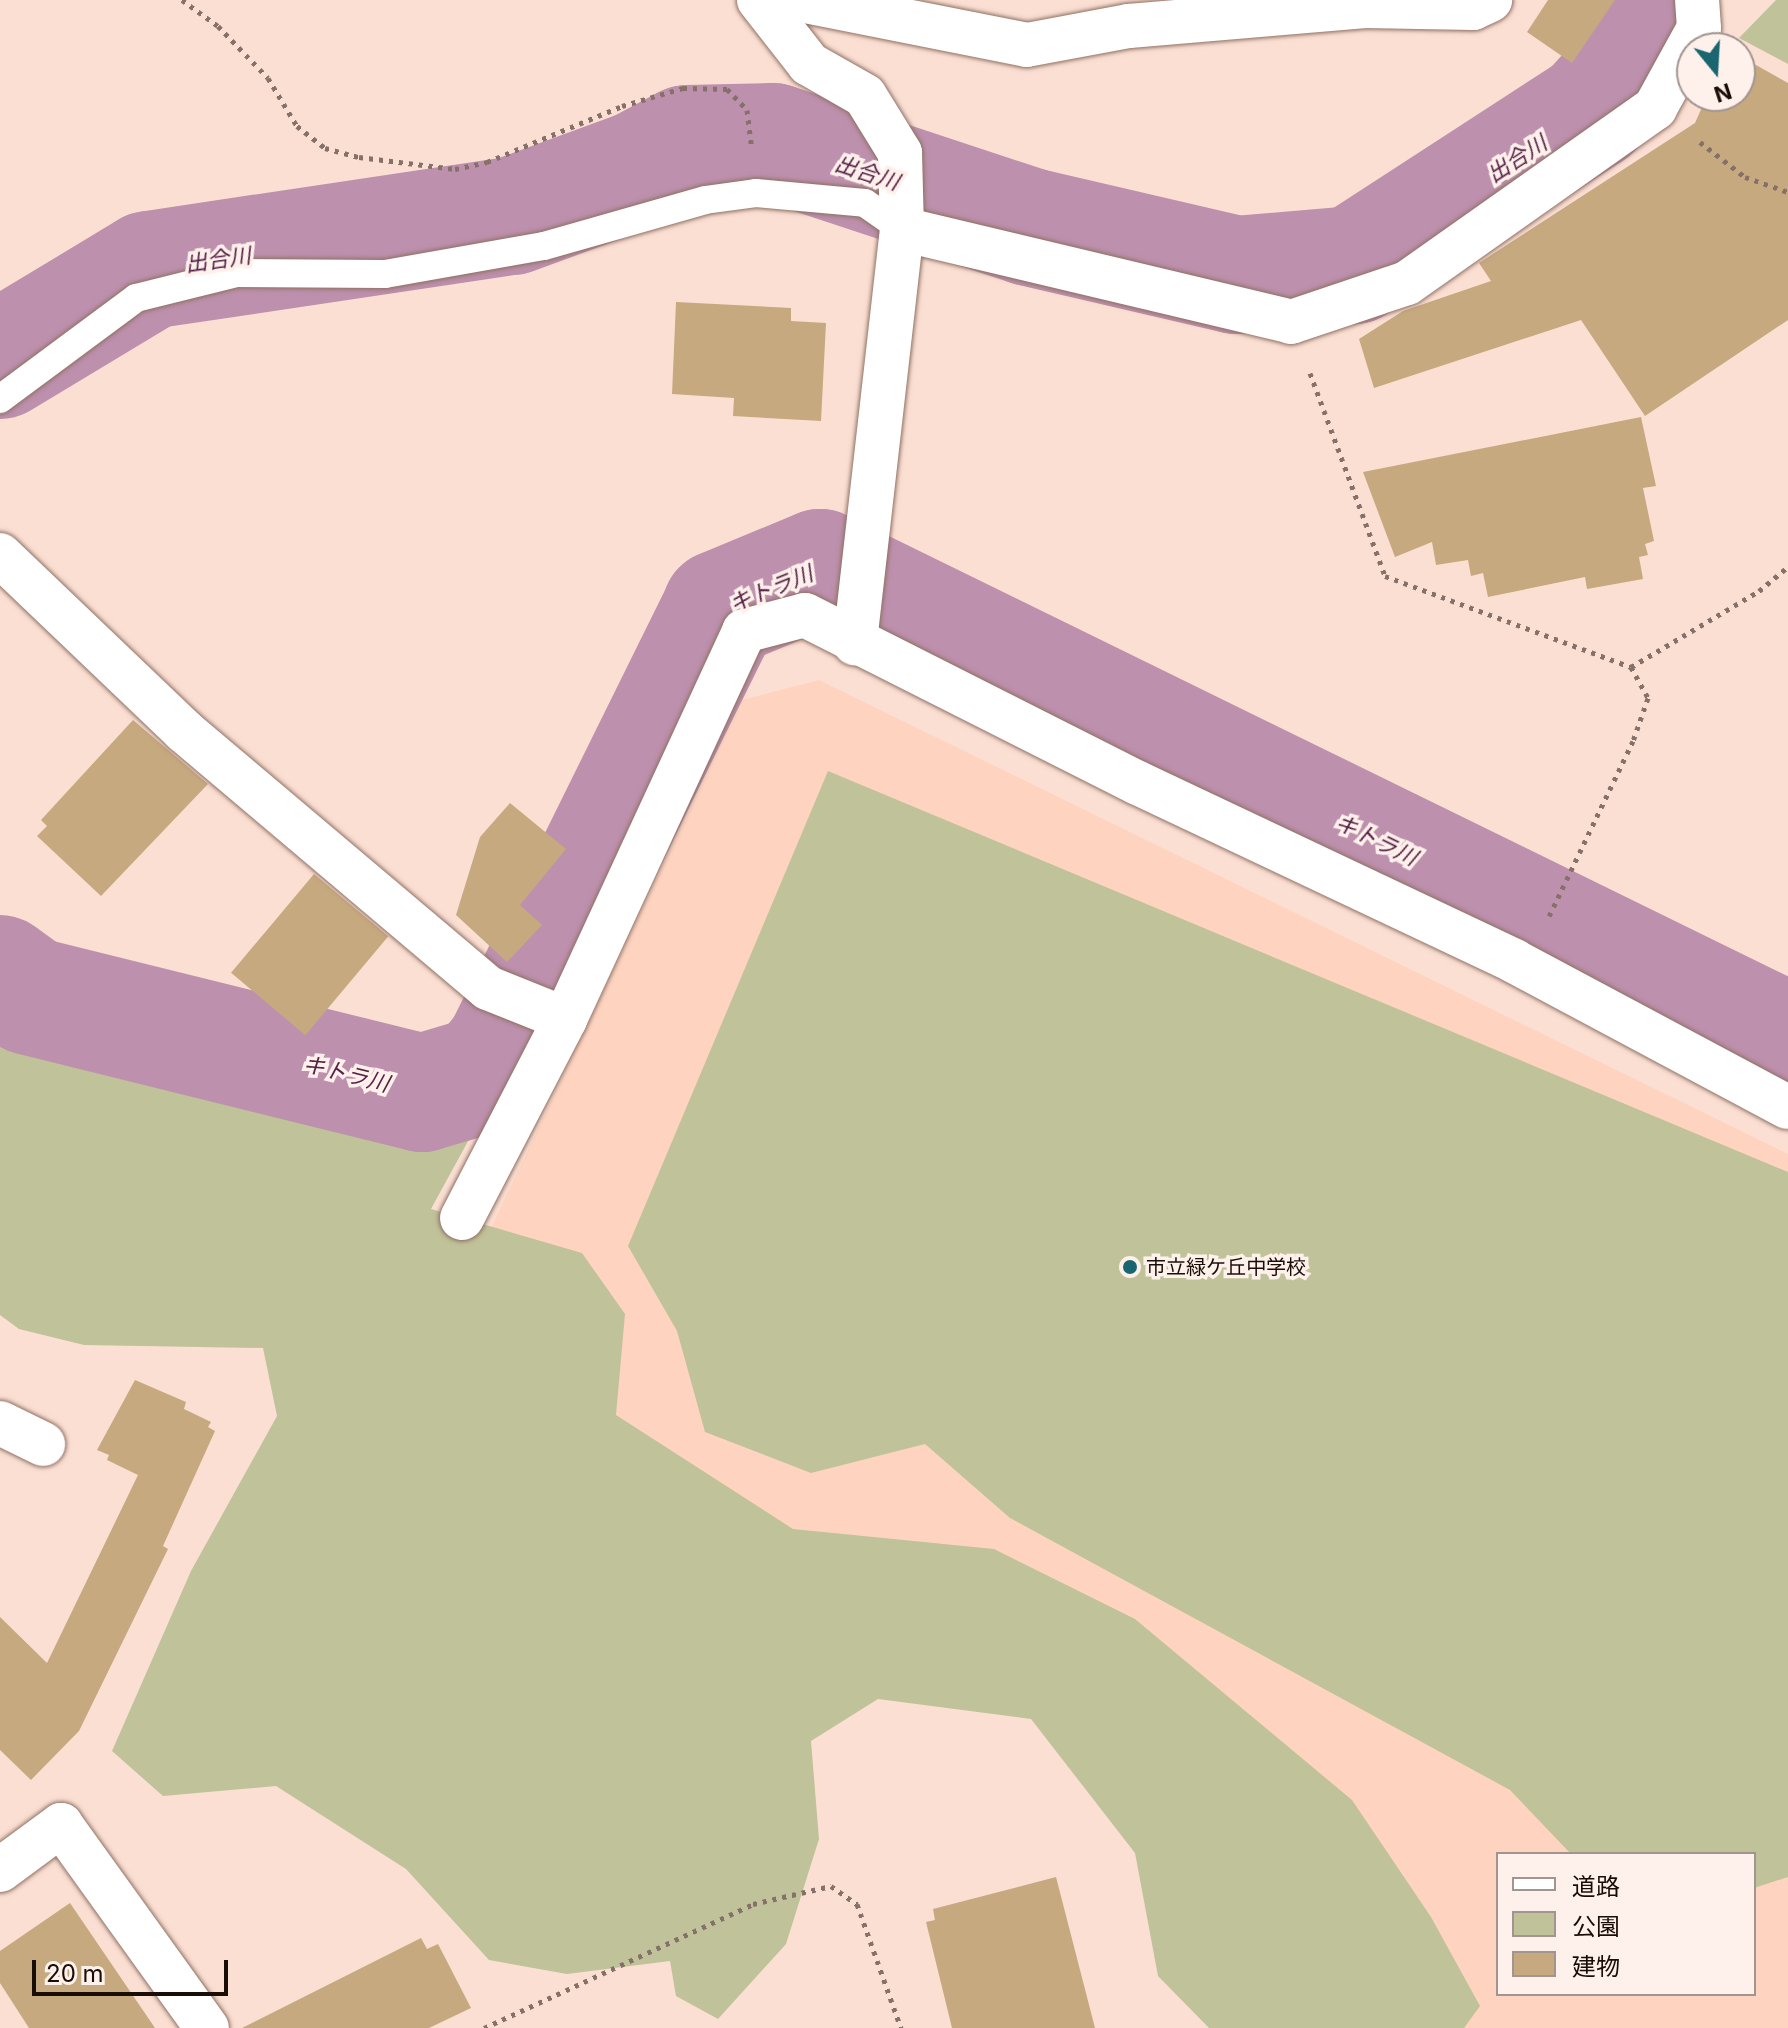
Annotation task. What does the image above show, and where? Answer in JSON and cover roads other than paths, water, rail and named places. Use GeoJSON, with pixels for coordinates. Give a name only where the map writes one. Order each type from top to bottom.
{"type":"FeatureCollection","features":[{"type":"Feature","properties":{"kind":"street"},"geometry":{"type":"LineString","coordinates":[[759,0],[809,64],[865,96],[900,153],[902,229],[855,643]]}},
{"type":"Feature","properties":{"kind":"street"},"geometry":{"type":"LineString","coordinates":[[800,0],[1027,45],[1129,26],[1365,6],[1473,8],[1490,0]]}},
{"type":"Feature","properties":{"kind":"street"},"geometry":{"type":"LineString","coordinates":[[902,229],[1291,322],[1407,283],[1655,108],[1699,28],[1697,0]]}},
{"type":"Feature","properties":{"kind":"street"},"geometry":{"type":"LineString","coordinates":[[0,555],[184,731],[488,988],[565,1019]]}},
{"type":"Feature","properties":{"kind":"street"},"geometry":{"type":"LineString","coordinates":[[462,1218],[565,1019],[744,631],[805,615],[855,643],[1514,961],[1788,1107]]}},
{"type":"Feature","properties":{"kind":"street"},"geometry":{"type":"LineString","coordinates":[[0,1423],[43,1444]]}},
{"type":"Feature","properties":{"kind":"street"},"geometry":{"type":"LineString","coordinates":[[0,1870],[61,1825],[207,2028]]}},
{"type":"Feature","properties":{"kind":"lane"},"geometry":{"type":"LineString","coordinates":[[0,399],[136,298],[236,273],[385,274],[544,246],[705,200],[756,193],[865,203],[902,229]]}},
{"type":"Feature","properties":{"kind":"waterway","name":"出合川"},"geometry":{"type":"LineString","coordinates":[[0,360],[149,270],[512,216],[638,170],[687,144],[773,142],[1030,227],[1236,275],[1354,265],[1591,111],[1641,56],[1652,0]]}},
{"type":"Feature","properties":{"kind":"waterway","name":"キトラ川"},"geometry":{"type":"LineString","coordinates":[[0,974],[30,996],[422,1093],[483,1075],[504,1049],[721,609],[820,568],[1788,1042]]}},
{"type":"Feature","properties":{"kind":"place","name":"市立緑ケ丘中学校"},"geometry":{"type":"Point","coordinates":[1130,1267]}}]}
